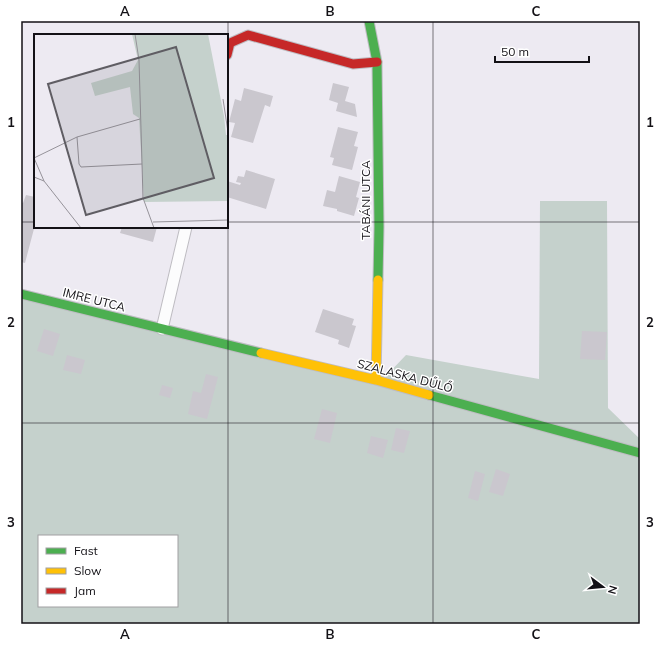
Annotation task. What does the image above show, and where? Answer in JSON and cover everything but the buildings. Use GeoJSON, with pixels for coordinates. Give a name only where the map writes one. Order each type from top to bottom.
{"type":"FeatureCollection","features":[{"type":"Feature","properties":{"kind":"street","name":"TABÁNI UTCA"},"geometry":{"type":"LineString","coordinates":[[369,21],[377,62],[379,227],[376,380]]}},
{"type":"Feature","properties":{"kind":"street"},"geometry":{"type":"LineString","coordinates":[[228,51],[230,43],[248,35],[353,64],[377,62]]}},
{"type":"Feature","properties":{"kind":"street"},"geometry":{"type":"LineString","coordinates":[[162,329],[186,228]]}},
{"type":"Feature","properties":{"kind":"street","name":"IMRE UTCA"},"geometry":{"type":"LineString","coordinates":[[21,294],[162,329]]}},
{"type":"Feature","properties":{"kind":"street","name":"SZALASKA DŰLŐ"},"geometry":{"type":"LineString","coordinates":[[162,329],[376,380],[640,453]]}},
{"type":"Feature","properties":{"kind":"shaded area"},"geometry":{"type":"Polygon","coordinates":[[[540,201],[607,201],[608,408],[640,439],[640,624],[21,624],[21,289],[383,379],[406,355],[539,379],[540,201]]]}},
{"type":"Feature","properties":{"kind":"traffic: fast"},"geometry":{"type":"LineString","coordinates":[[369,21],[377,62],[379,227],[378,280]]}},
{"type":"Feature","properties":{"kind":"traffic: fast"},"geometry":{"type":"LineString","coordinates":[[21,294],[261,353]]}},
{"type":"Feature","properties":{"kind":"traffic: fast"},"geometry":{"type":"LineString","coordinates":[[429,395],[640,453]]}},
{"type":"Feature","properties":{"kind":"traffic: slow"},"geometry":{"type":"LineString","coordinates":[[376,380],[378,280]]}},
{"type":"Feature","properties":{"kind":"traffic: slow"},"geometry":{"type":"LineString","coordinates":[[261,353],[376,380],[429,395]]}},
{"type":"Feature","properties":{"kind":"traffic: jam"},"geometry":{"type":"LineString","coordinates":[[228,51],[230,43],[248,35],[353,64],[377,62]]}}]}
